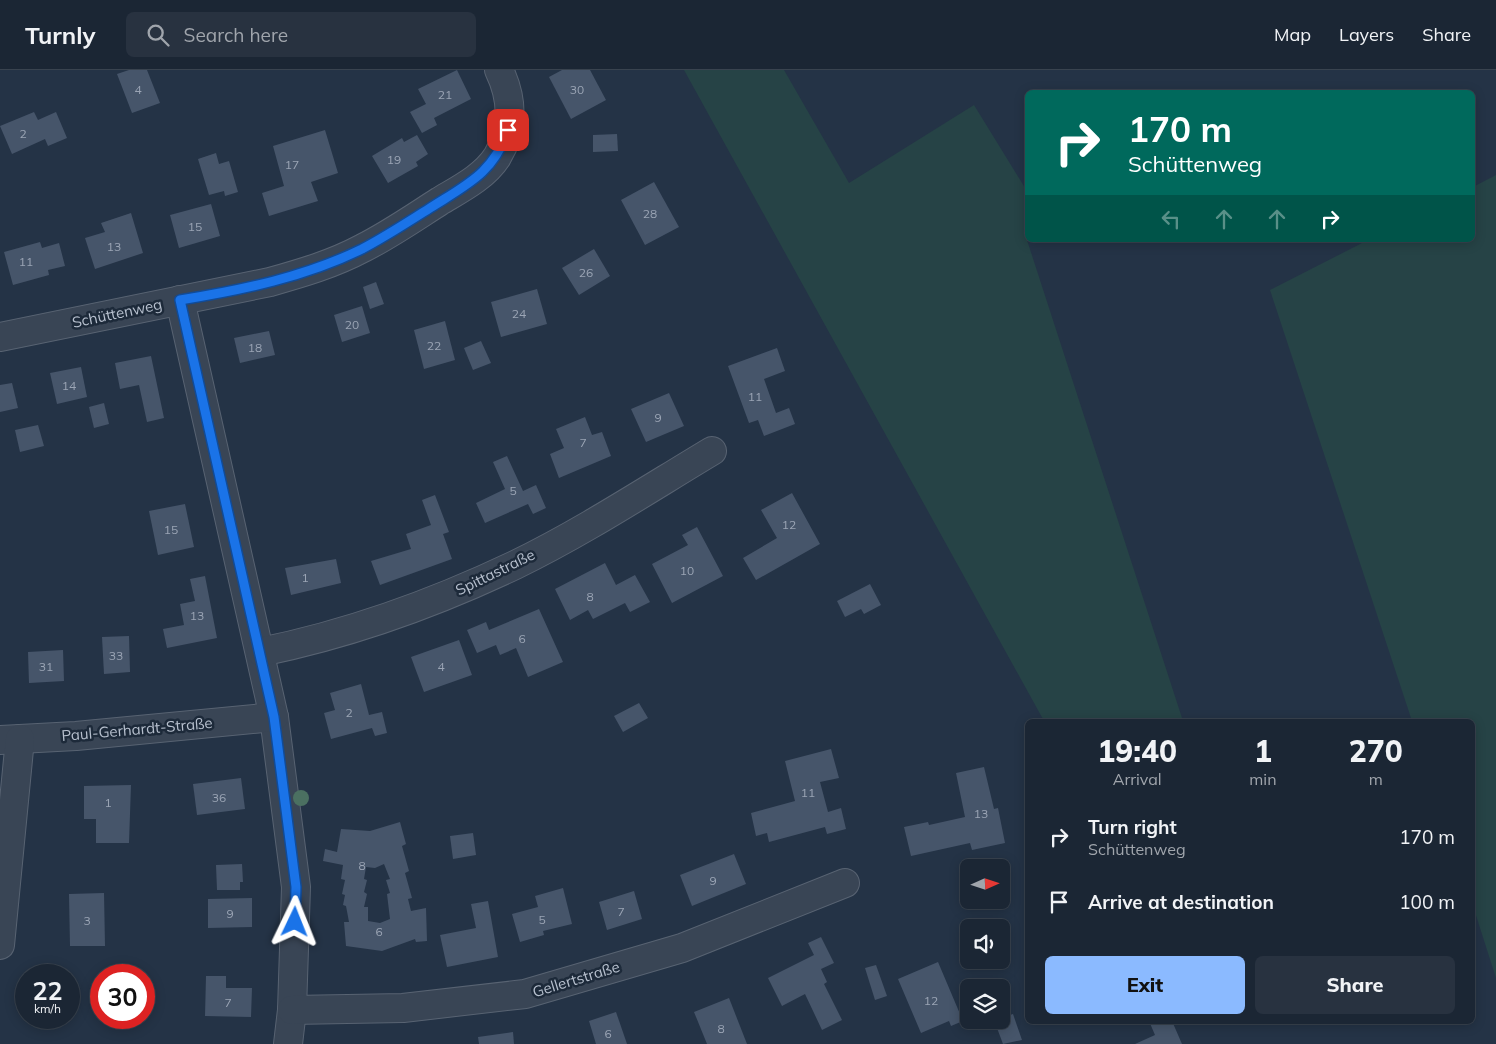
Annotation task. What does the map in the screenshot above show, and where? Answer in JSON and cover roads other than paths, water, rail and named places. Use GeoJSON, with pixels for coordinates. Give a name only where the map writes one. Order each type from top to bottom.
{"type":"FeatureCollection","features":[{"type":"Feature","properties":{"kind":"street","name":"Schüttenweg"},"geometry":{"type":"LineString","coordinates":[[0,337],[270,282],[336,261],[371,243],[475,179],[496,158],[508,130],[510,100],[499,70]]}},
{"type":"Feature","properties":{"kind":"street"},"geometry":{"type":"LineString","coordinates":[[180,300],[261,652],[274,717],[296,887],[292,1010],[288,1044]]}},
{"type":"Feature","properties":{"kind":"street","name":"Spittastraße"},"geometry":{"type":"LineString","coordinates":[[261,652],[307,643],[380,621],[450,594],[533,555],[617,508],[712,451]]}},
{"type":"Feature","properties":{"kind":"street","name":"Paul-Gerhardt-Straße"},"geometry":{"type":"LineString","coordinates":[[10,739],[274,717]]}},
{"type":"Feature","properties":{"kind":"street"},"geometry":{"type":"LineString","coordinates":[[0,945],[10,739]]}},
{"type":"Feature","properties":{"kind":"street","name":"Gellertstraße"},"geometry":{"type":"LineString","coordinates":[[292,1010],[403,1008],[525,994],[682,948],[845,884]]}}]}
